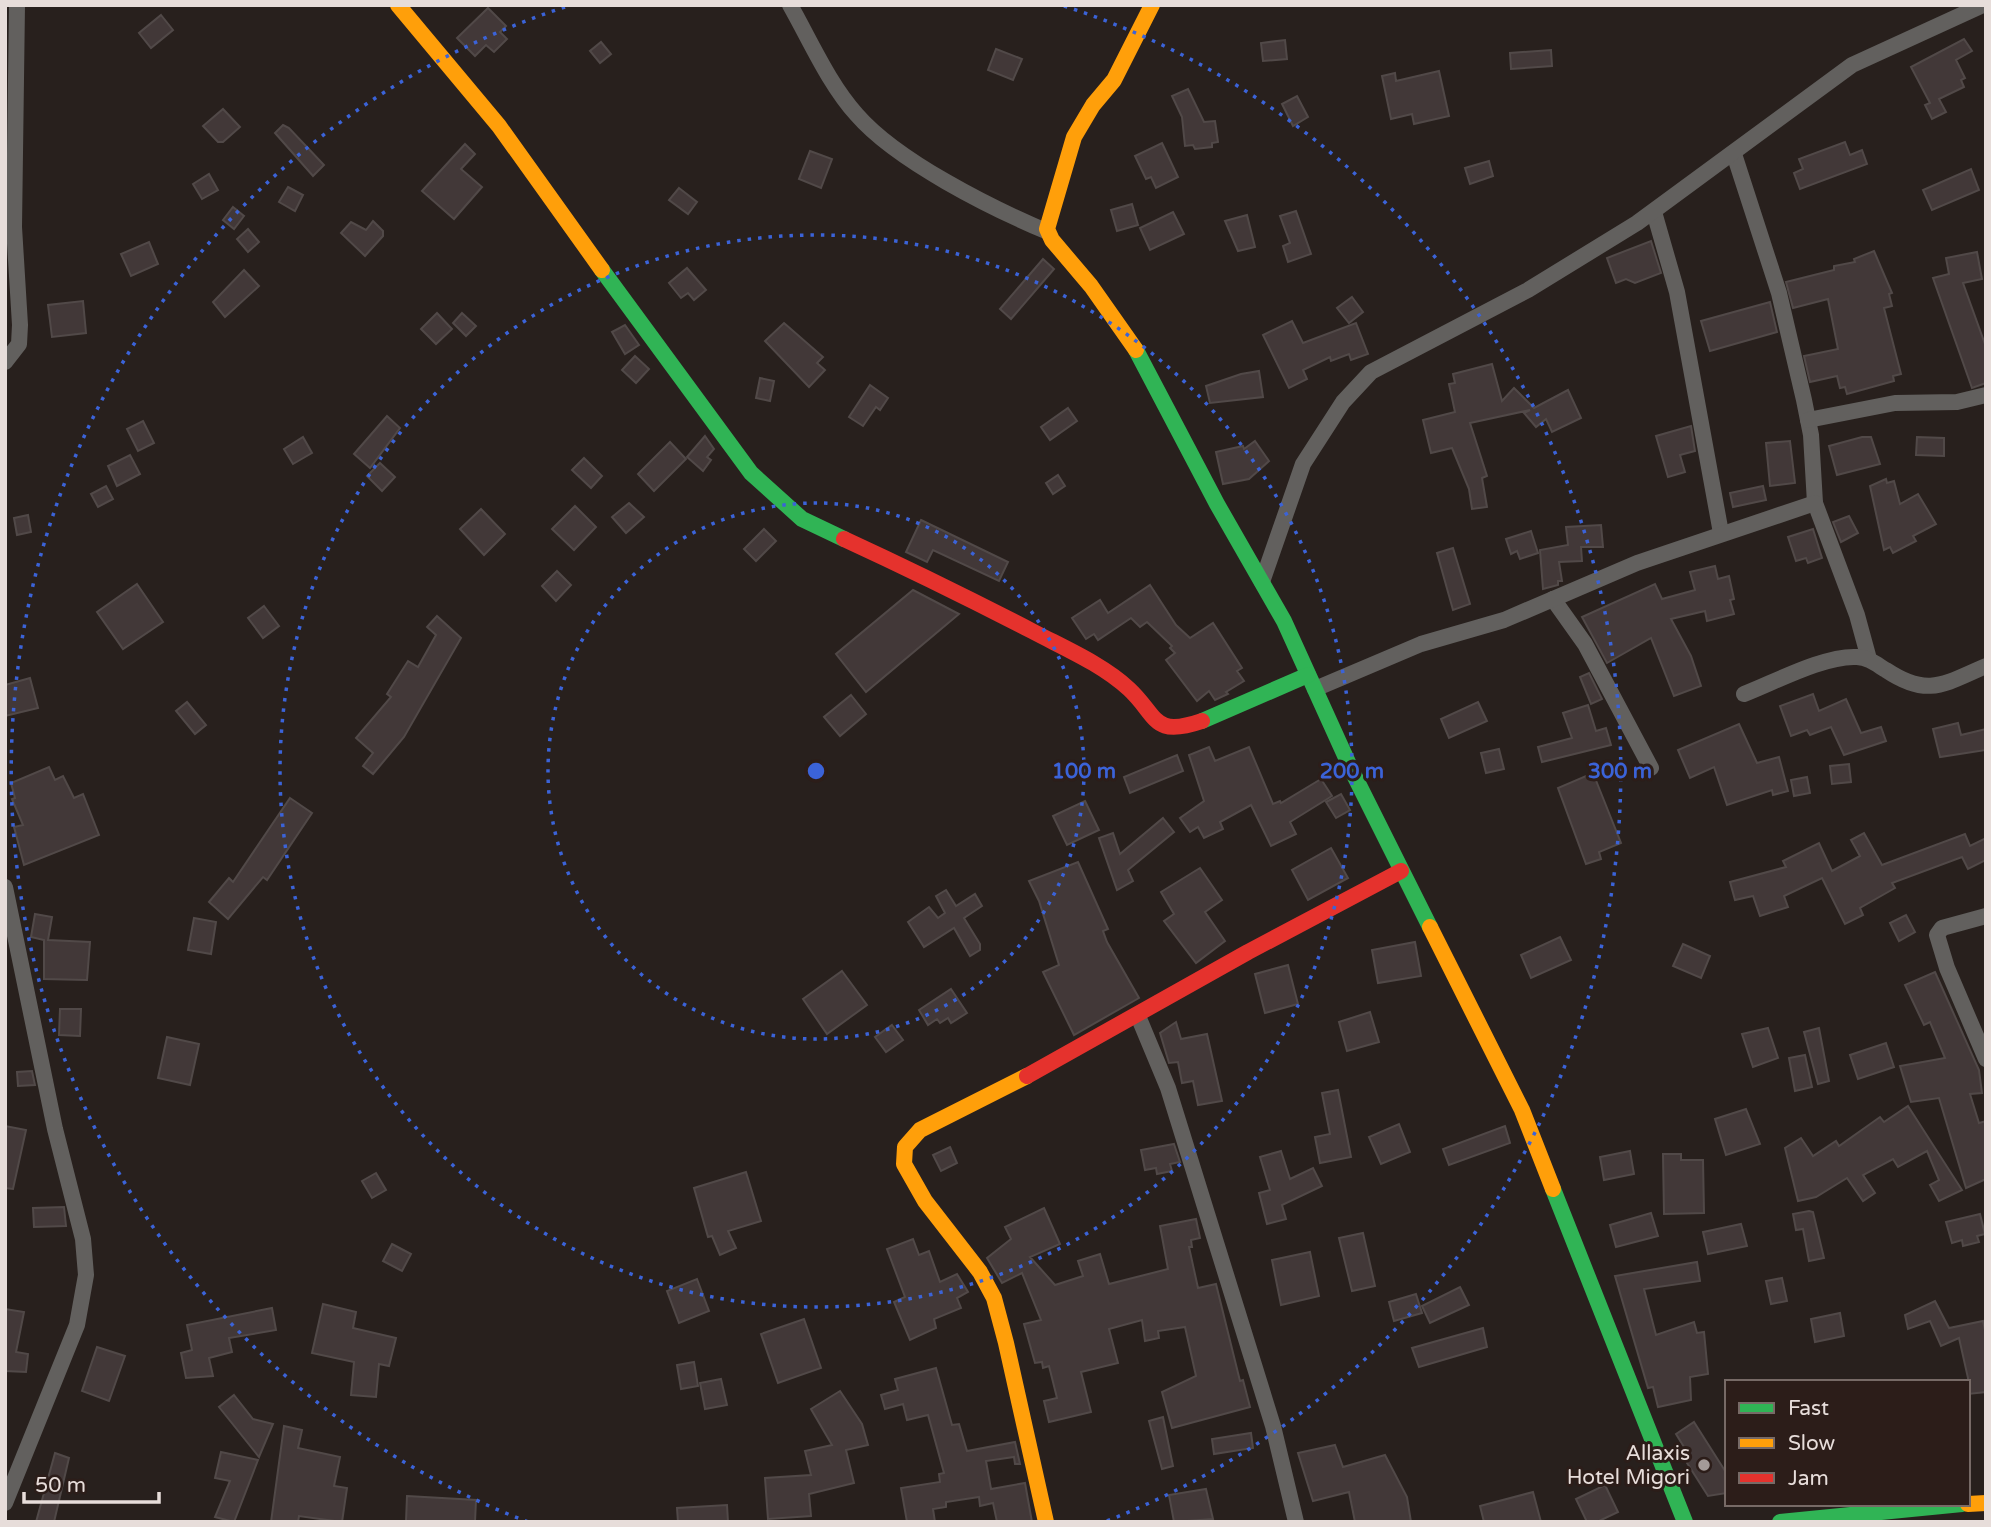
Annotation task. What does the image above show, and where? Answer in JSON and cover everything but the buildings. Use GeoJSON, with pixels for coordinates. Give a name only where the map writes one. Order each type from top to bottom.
{"type":"FeatureCollection","features":[{"type":"Feature","properties":{"kind":"main road"},"geometry":{"type":"LineString","coordinates":[[398,5],[499,126],[732,450],[751,473],[802,519],[945,586],[1084,658],[1129,689],[1150,717],[1164,726],[1179,727],[1200,722],[1312,682]]}},
{"type":"Feature","properties":{"kind":"main road"},"geometry":{"type":"LineString","coordinates":[[1153,5],[1114,80],[1093,105],[1074,138],[1048,218],[1048,232],[1146,364],[1217,504],[1284,621],[1401,871],[1522,1110],[1685,1522]]}},
{"type":"Feature","properties":{"kind":"main road"},"geometry":{"type":"LineString","coordinates":[[1046,1522],[1032,1446],[993,1297],[971,1259],[932,1211],[906,1171],[903,1150],[910,1137],[1015,1084],[1248,952],[1401,871]]}},
{"type":"Feature","properties":{"kind":"main road"},"geometry":{"type":"LineString","coordinates":[[1780,1522],[1942,1506]]}},
{"type":"Feature","properties":{"kind":"street"},"geometry":{"type":"LineString","coordinates":[[5,362],[19,344],[20,325],[14,226],[17,5]]}},
{"type":"Feature","properties":{"kind":"street"},"geometry":{"type":"LineString","coordinates":[[790,5],[842,96],[880,138],[977,197],[1048,232]]}},
{"type":"Feature","properties":{"kind":"street"},"geometry":{"type":"LineString","coordinates":[[1262,582],[1303,464],[1324,427],[1356,386],[1408,350],[1528,290],[1654,212],[1831,78],[1947,13],[1983,5]]}},
{"type":"Feature","properties":{"kind":"street"},"geometry":{"type":"LineString","coordinates":[[1734,154],[1779,293],[1808,420],[1815,503],[1857,615],[1869,659]]}},
{"type":"Feature","properties":{"kind":"street"},"geometry":{"type":"LineString","coordinates":[[1654,212],[1677,292],[1721,533]]}},
{"type":"Feature","properties":{"kind":"street"},"geometry":{"type":"LineString","coordinates":[[1808,420],[1895,403],[1957,402],[1986,395]]}},
{"type":"Feature","properties":{"kind":"street"},"geometry":{"type":"LineString","coordinates":[[1312,682],[1504,620],[1637,563],[1815,503]]}},
{"type":"Feature","properties":{"kind":"street"},"geometry":{"type":"LineString","coordinates":[[1553,598],[1591,656],[1651,768]]}},
{"type":"Feature","properties":{"kind":"street"},"geometry":{"type":"LineString","coordinates":[[1744,694],[1846,657],[1869,659],[1909,685],[1919,687],[1955,680],[1986,666]]}},
{"type":"Feature","properties":{"kind":"street"},"geometry":{"type":"LineString","coordinates":[[5,887],[57,1141],[83,1239],[86,1275],[77,1325],[5,1503]]}},
{"type":"Feature","properties":{"kind":"street"},"geometry":{"type":"LineString","coordinates":[[1986,916],[1942,929],[1937,935],[1986,1059]]}},
{"type":"Feature","properties":{"kind":"street"},"geometry":{"type":"LineString","coordinates":[[1138,1016],[1168,1088],[1211,1234],[1273,1426],[1296,1522]]}},
{"type":"Feature","properties":{"kind":"traffic: fast"},"geometry":{"type":"LineString","coordinates":[[602,270],[751,473],[802,519],[844,539]]}},
{"type":"Feature","properties":{"kind":"traffic: fast"},"geometry":{"type":"LineString","coordinates":[[1136,350],[1217,504],[1284,621],[1352,771],[1430,927]]}},
{"type":"Feature","properties":{"kind":"traffic: fast"},"geometry":{"type":"LineString","coordinates":[[1202,721],[1308,675]]}},
{"type":"Feature","properties":{"kind":"traffic: fast"},"geometry":{"type":"LineString","coordinates":[[1553,1189],[1685,1522]]}},
{"type":"Feature","properties":{"kind":"traffic: fast"},"geometry":{"type":"LineString","coordinates":[[1780,1522],[1942,1506]]}},
{"type":"Feature","properties":{"kind":"traffic: slow"},"geometry":{"type":"LineString","coordinates":[[398,5],[499,126],[602,270]]}},
{"type":"Feature","properties":{"kind":"traffic: slow"},"geometry":{"type":"LineString","coordinates":[[1136,350],[1091,286],[1052,240],[1047,229],[1074,137],[1093,105],[1114,80],[1152,5]]}},
{"type":"Feature","properties":{"kind":"traffic: slow"},"geometry":{"type":"LineString","coordinates":[[1430,927],[1522,1110],[1553,1189]]}},
{"type":"Feature","properties":{"kind":"traffic: slow"},"geometry":{"type":"LineString","coordinates":[[1027,1076],[920,1130],[905,1147],[904,1164],[925,1201],[980,1272],[994,1298],[1046,1522]]}},
{"type":"Feature","properties":{"kind":"traffic: slow"},"geometry":{"type":"LineString","coordinates":[[1970,1504],[1986,1503]]}},
{"type":"Feature","properties":{"kind":"traffic: jam"},"geometry":{"type":"LineString","coordinates":[[844,539],[962,595],[1095,664],[1129,689],[1158,722],[1174,727],[1202,721]]}},
{"type":"Feature","properties":{"kind":"traffic: jam"},"geometry":{"type":"LineString","coordinates":[[1027,1076],[1248,952],[1401,871]]}},
{"type":"Feature","properties":{"kind":"place","name":"Allaxis Hotel Migori"},"geometry":{"type":"Point","coordinates":[1704,1465]}}]}
